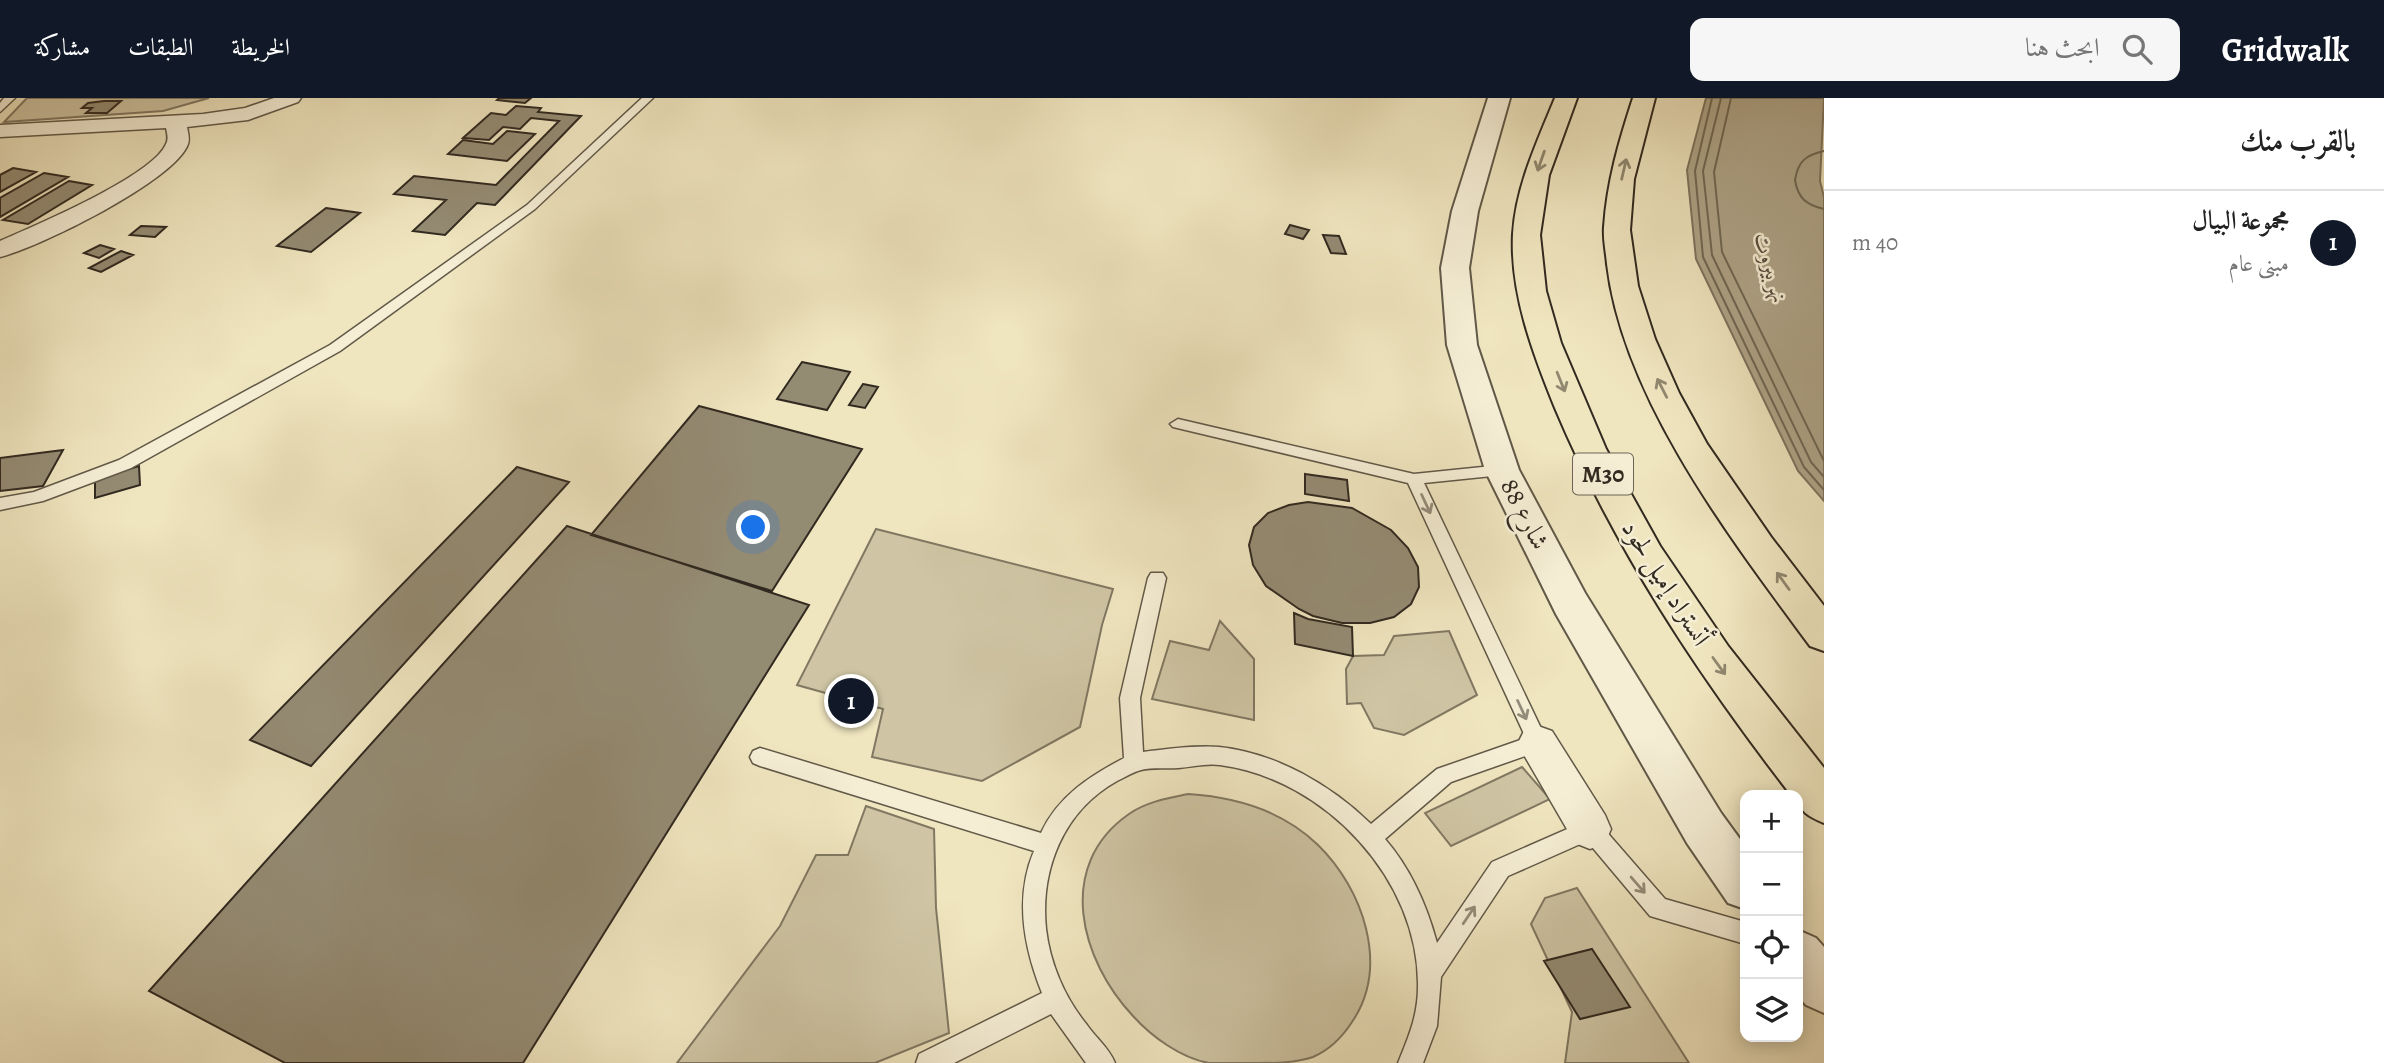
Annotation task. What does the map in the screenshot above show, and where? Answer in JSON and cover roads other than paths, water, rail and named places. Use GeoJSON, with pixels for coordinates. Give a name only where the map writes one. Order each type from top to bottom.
{"type":"FeatureCollection","features":[{"type":"Feature","properties":{"kind":"highway","name":"أتستراد إميل لحود"},"geometry":{"type":"LineString","coordinates":[[1566,98],[1539,166],[1528,222],[1527,254],[1533,298],[1546,346],[1583,435],[1617,503],[1663,580],[1718,664],[1824,802]]}},
{"type":"Feature","properties":{"kind":"highway"},"geometry":{"type":"LineString","coordinates":[[1644,98],[1622,174],[1616,232],[1631,312],[1649,363],[1730,509],[1824,635]]}},
{"type":"Feature","properties":{"kind":"street"},"geometry":{"type":"LineString","coordinates":[[0,131],[112,123],[218,121],[253,113],[291,98]]}},
{"type":"Feature","properties":{"kind":"street","name":"شارع 88"},"geometry":{"type":"LineString","coordinates":[[1499,98],[1465,211],[1455,268],[1462,345],[1502,470],[1570,603],[1704,828],[1740,879]]}},
{"type":"Feature","properties":{"kind":"street"},"geometry":{"type":"LineString","coordinates":[[0,250],[93,207],[143,176],[170,156],[177,146],[176,123]]}},
{"type":"Feature","properties":{"kind":"street"},"geometry":{"type":"LineString","coordinates":[[1538,743],[1590,829]]}},
{"type":"Feature","properties":{"kind":"street"},"geometry":{"type":"LineString","coordinates":[[1803,962],[1824,987]]}},
{"type":"Feature","properties":{"kind":"lane"},"geometry":{"type":"LineString","coordinates":[[0,108],[10,98]]}},
{"type":"Feature","properties":{"kind":"lane"},"geometry":{"type":"LineString","coordinates":[[0,504],[37,497],[125,464],[335,348],[531,207],[648,98]]}},
{"type":"Feature","properties":{"kind":"lane"},"geometry":{"type":"LineString","coordinates":[[1178,424],[1414,479],[1502,470]]}},
{"type":"Feature","properties":{"kind":"lane"},"geometry":{"type":"LineString","coordinates":[[1372,837],[1444,775],[1538,743],[1414,479]]}},
{"type":"Feature","properties":{"kind":"lane"},"geometry":{"type":"LineString","coordinates":[[1133,762],[1130,698],[1157,578]]}},
{"type":"Feature","properties":{"kind":"lane"},"geometry":{"type":"LineString","coordinates":[[1103,1063],[1081,1040],[1056,999],[1040,958],[1033,917],[1035,879],[1045,844],[1062,814],[1086,789],[1133,762],[1218,756],[1255,764],[1293,779],[1328,800],[1372,837],[1409,893],[1423,932],[1431,972],[1429,1012],[1418,1050],[1410,1063]]}},
{"type":"Feature","properties":{"kind":"lane"},"geometry":{"type":"LineString","coordinates":[[760,757],[1045,844]]}},
{"type":"Feature","properties":{"kind":"lane"},"geometry":{"type":"LineString","coordinates":[[1431,972],[1500,869],[1590,829],[1658,908],[1740,932]]}},
{"type":"Feature","properties":{"kind":"lane"},"geometry":{"type":"LineString","coordinates":[[928,1063],[1056,999]]}},
{"type":"Feature","properties":{"kind":"water","name":"نهر بيروت"},"geometry":{"type":"Polygon","coordinates":[[[1706,98],[1824,98],[1820,181],[1824,197],[1824,501],[1798,471],[1696,259],[1687,170],[1706,98]]]}},
{"type":"Feature","properties":{"kind":"place","name":"مجموعة البيال"},"geometry":{"type":"Point","coordinates":[851,701]}}]}
